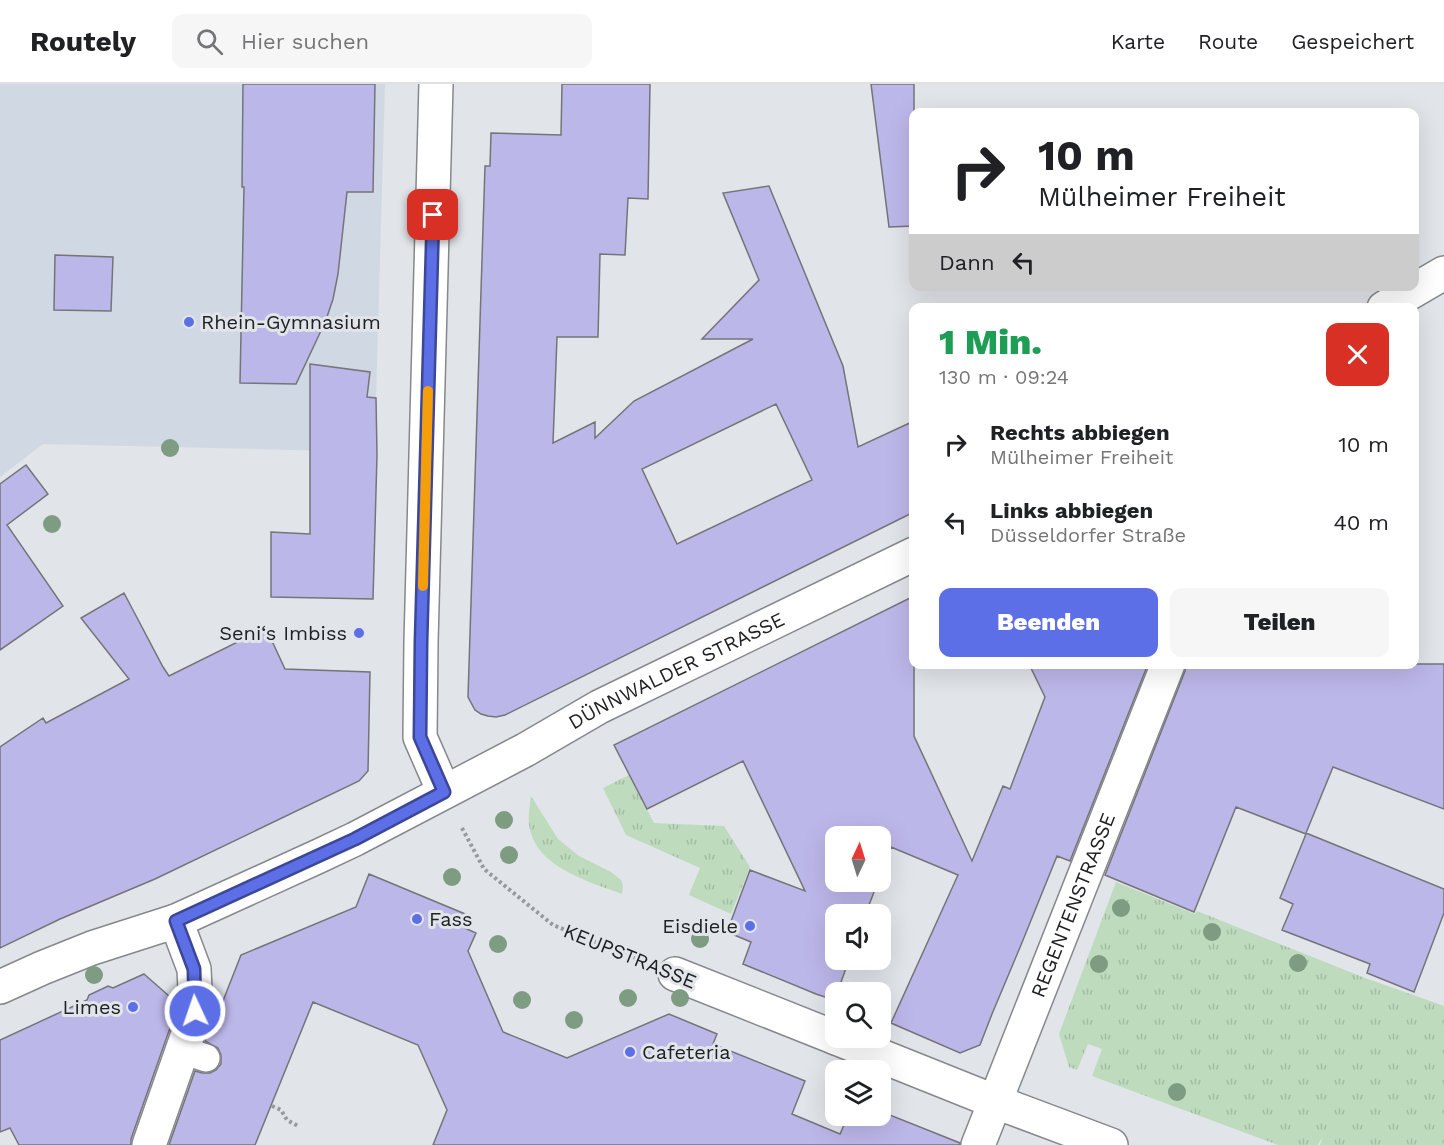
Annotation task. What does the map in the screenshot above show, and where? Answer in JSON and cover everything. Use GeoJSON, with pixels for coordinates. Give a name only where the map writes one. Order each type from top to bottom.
{"type":"FeatureCollection","features":[{"type":"Feature","properties":{"kind":"street"},"geometry":{"type":"LineString","coordinates":[[436,84],[420,737],[444,792]]}},
{"type":"Feature","properties":{"kind":"street"},"geometry":{"type":"LineString","coordinates":[[1419,288],[1444,273]]}},
{"type":"Feature","properties":{"kind":"street"},"geometry":{"type":"LineString","coordinates":[[1393,303],[1413,291]]}},
{"type":"Feature","properties":{"kind":"street","name":"DÜNNWALDER STRASSE"},"geometry":{"type":"LineString","coordinates":[[0,987],[92,948],[176,921],[355,839],[525,750],[599,707],[909,556]]}},
{"type":"Feature","properties":{"kind":"street","name":"REGENTENSTRASSE"},"geometry":{"type":"LineString","coordinates":[[978,1145],[1166,669]]}},
{"type":"Feature","properties":{"kind":"street"},"geometry":{"type":"LineString","coordinates":[[149,1145],[194,1054],[194,969],[176,921]]}},
{"type":"Feature","properties":{"kind":"street","name":"KEUPSTRASSE"},"geometry":{"type":"LineString","coordinates":[[675,974],[825,1034]]}},
{"type":"Feature","properties":{"kind":"street","name":"KEUPSTRASSE"},"geometry":{"type":"LineString","coordinates":[[861,1048],[1111,1145]]}},
{"type":"Feature","properties":{"kind":"path","name":"KEUPSTRASSE"},"geometry":{"type":"LineString","coordinates":[[444,792],[484,868],[553,925],[675,974]]}},
{"type":"Feature","properties":{"kind":"path"},"geometry":{"type":"LineString","coordinates":[[272,1106],[281,1110],[287,1120],[298,1126]]}},
{"type":"Feature","properties":{"kind":"shaded area","name":"Rhein-Gymnasium"},"geometry":{"type":"Polygon","coordinates":[[[0,84],[385,84],[376,452],[43,444],[0,477],[0,84]]]}},
{"type":"Feature","properties":{"kind":"green space"},"geometry":{"type":"Polygon","coordinates":[[[629,775],[654,823],[724,826],[750,867],[731,914],[689,895],[700,868],[626,835],[603,788],[629,775]]]}},
{"type":"Feature","properties":{"kind":"green space"},"geometry":{"type":"Polygon","coordinates":[[[531,796],[558,839],[579,856],[611,872],[621,880],[622,894],[565,870],[541,851],[533,839],[529,824],[531,796]]]}},
{"type":"Feature","properties":{"kind":"green space"},"geometry":{"type":"Polygon","coordinates":[[[1116,882],[1195,914],[1197,911],[1365,978],[1444,1006],[1444,1145],[1320,1145],[1323,1136],[1318,1145],[1278,1145],[1092,1076],[1102,1049],[1088,1044],[1077,1070],[1069,1067],[1059,1034],[1116,882]]]}},
{"type":"Feature","properties":{"kind":"building"},"geometry":{"type":"Polygon","coordinates":[[[243,84],[375,84],[373,192],[347,192],[333,299],[326,320],[296,384],[240,383],[244,187],[242,187],[243,84]]]}},
{"type":"Feature","properties":{"kind":"building"},"geometry":{"type":"Polygon","coordinates":[[[562,84],[650,84],[648,199],[628,198],[625,255],[600,254],[598,337],[557,337],[553,443],[595,422],[595,438],[634,401],[753,339],[702,339],[759,280],[723,193],[769,186],[843,366],[858,447],[909,423],[909,514],[505,715],[496,717],[481,714],[475,710],[468,697],[485,166],[490,166],[491,133],[561,135],[562,84]],[[776,404],[642,469],[677,544],[812,480],[776,404]]]}},
{"type":"Feature","properties":{"kind":"building"},"geometry":{"type":"Polygon","coordinates":[[[871,84],[914,84],[914,108],[909,108],[909,226],[889,227],[871,84]]]}},
{"type":"Feature","properties":{"kind":"building"},"geometry":{"type":"Polygon","coordinates":[[[55,255],[113,257],[111,311],[54,310],[55,255]]]}},
{"type":"Feature","properties":{"kind":"building"},"geometry":{"type":"Polygon","coordinates":[[[310,364],[370,372],[367,397],[376,398],[377,455],[373,599],[271,597],[271,532],[310,534],[310,364]]]}},
{"type":"Feature","properties":{"kind":"building"},"geometry":{"type":"Polygon","coordinates":[[[26,465],[48,494],[7,525],[63,606],[0,650],[0,484],[26,465]]]}},
{"type":"Feature","properties":{"kind":"building"},"geometry":{"type":"Polygon","coordinates":[[[124,593],[169,676],[266,628],[285,669],[370,672],[368,771],[359,781],[155,879],[60,919],[0,948],[0,747],[43,718],[46,723],[129,679],[81,618],[124,593]]]}},
{"type":"Feature","properties":{"kind":"building"},"geometry":{"type":"Polygon","coordinates":[[[909,598],[909,669],[914,669],[914,736],[972,861],[1003,786],[1010,789],[1045,697],[1031,669],[1146,669],[1070,861],[1057,856],[980,1045],[960,1053],[891,1023],[958,875],[891,847],[891,826],[825,826],[825,892],[874,892],[869,904],[825,904],[825,970],[845,970],[841,982],[825,982],[825,997],[743,964],[751,942],[727,932],[750,870],[805,891],[743,761],[647,809],[614,745],[909,598]]]}},
{"type":"Feature","properties":{"kind":"building"},"geometry":{"type":"Polygon","coordinates":[[[1419,664],[1444,664],[1444,809],[1333,767],[1306,833],[1444,889],[1444,913],[1414,992],[1367,973],[1370,964],[1282,930],[1293,904],[1280,898],[1306,834],[1236,807],[1194,912],[1105,875],[1185,669],[1419,669],[1419,664]]]}},
{"type":"Feature","properties":{"kind":"building"},"geometry":{"type":"Polygon","coordinates":[[[369,874],[470,916],[465,928],[476,933],[468,951],[503,1032],[567,1058],[669,1014],[717,1034],[713,1044],[805,1081],[792,1114],[840,1134],[844,1126],[891,1126],[891,1115],[960,1143],[959,1145],[433,1145],[447,1110],[418,1045],[313,1002],[255,1145],[169,1145],[195,1071],[210,1073],[221,1064],[218,1048],[205,1041],[208,1032],[210,1034],[241,955],[356,907],[369,874]]]}},
{"type":"Feature","properties":{"kind":"building"},"geometry":{"type":"Polygon","coordinates":[[[144,974],[177,1003],[177,1008],[131,1139],[131,1145],[19,1145],[10,1128],[0,1132],[0,1040],[87,1000],[89,995],[108,986],[113,988],[144,974]]]}},
{"type":"Feature","properties":{"kind":"slow traffic"},"geometry":{"type":"LineString","coordinates":[[423,586],[428,391]]}},
{"type":"Feature","properties":{"kind":"place","name":"Rhein-Gymnasium"},"geometry":{"type":"Point","coordinates":[189,322]}},
{"type":"Feature","properties":{"kind":"place","name":"Seni‘s Imbiss"},"geometry":{"type":"Point","coordinates":[359,633]}},
{"type":"Feature","properties":{"kind":"place","name":"Fass"},"geometry":{"type":"Point","coordinates":[417,919]}},
{"type":"Feature","properties":{"kind":"place","name":"Eisdiele"},"geometry":{"type":"Point","coordinates":[750,926]}},
{"type":"Feature","properties":{"kind":"place","name":"Limes"},"geometry":{"type":"Point","coordinates":[133,1007]}},
{"type":"Feature","properties":{"kind":"place","name":"Cafeteria"},"geometry":{"type":"Point","coordinates":[630,1052]}},
{"type":"Feature","properties":{"kind":"route"},"geometry":{"type":"LineString","coordinates":[[195,1011],[194,969],[176,921],[355,839],[444,792],[420,737],[433,215]]}}]}
